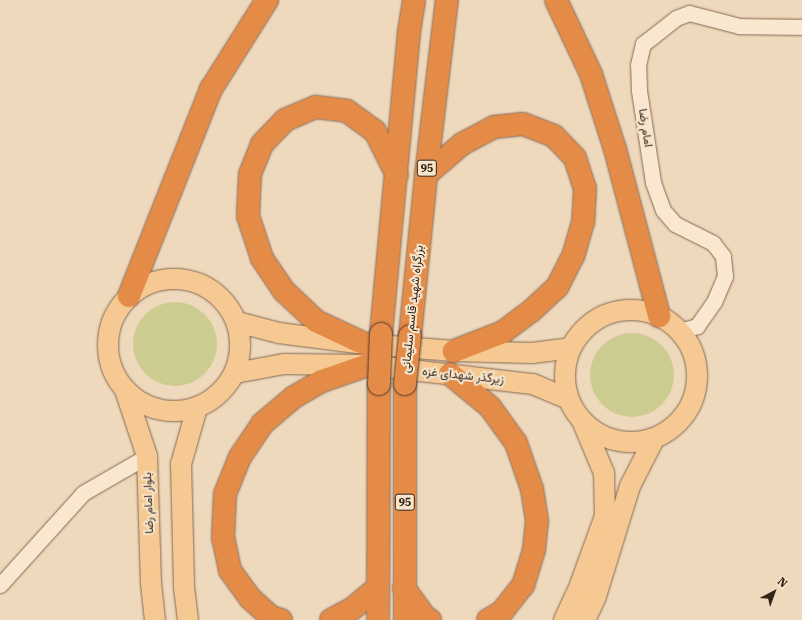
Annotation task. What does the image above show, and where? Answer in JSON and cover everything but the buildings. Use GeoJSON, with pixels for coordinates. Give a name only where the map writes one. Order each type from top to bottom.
{"type":"FeatureCollection","features":[{"type":"Feature","properties":{"kind":"highway"},"geometry":{"type":"LineString","coordinates":[[129,296],[211,89],[267,0]]}},
{"type":"Feature","properties":{"kind":"highway","name":"95"},"geometry":{"type":"LineString","coordinates":[[378,620],[379,384],[373,339],[397,175],[409,32],[414,0]]}},
{"type":"Feature","properties":{"kind":"highway","name":"بزرگراه شهید قاسم سلیمانی"},"geometry":{"type":"LineString","coordinates":[[405,620],[405,384],[426,175],[447,0]]}},
{"type":"Feature","properties":{"kind":"highway"},"geometry":{"type":"LineString","coordinates":[[556,0],[591,74],[615,149],[659,316]]}},
{"type":"Feature","properties":{"kind":"highway"},"geometry":{"type":"LineString","coordinates":[[373,339],[316,321],[284,291],[262,258],[248,216],[250,174],[262,144],[285,120],[316,107],[347,111],[375,131],[397,175]]}},
{"type":"Feature","properties":{"kind":"highway"},"geometry":{"type":"LineString","coordinates":[[426,175],[462,144],[494,127],[523,124],[554,136],[575,158],[585,188],[583,222],[573,256],[557,287],[531,311],[503,332],[454,351]]}},
{"type":"Feature","properties":{"kind":"highway"},"geometry":{"type":"LineString","coordinates":[[280,620],[271,617],[250,598],[230,570],[223,538],[225,494],[240,457],[262,424],[294,397],[322,381],[368,366]]}},
{"type":"Feature","properties":{"kind":"highway"},"geometry":{"type":"LineString","coordinates":[[450,374],[490,407],[516,443],[532,489],[537,521],[534,550],[523,585],[502,612],[488,620]]}},
{"type":"Feature","properties":{"kind":"highway"},"geometry":{"type":"LineString","coordinates":[[331,620],[352,609],[378,587]]}},
{"type":"Feature","properties":{"kind":"highway"},"geometry":{"type":"LineString","coordinates":[[404,588],[425,617],[430,620]]}},
{"type":"Feature","properties":{"kind":"main road"},"geometry":{"type":"LineString","coordinates":[[177,278],[202,284],[224,300],[237,322],[241,348],[235,373],[220,394],[197,408],[172,412],[146,405],[125,390],[112,367],[108,342],[114,316],[129,296],[152,282],[177,278]]}},
{"type":"Feature","properties":{"kind":"main road"},"geometry":{"type":"LineString","coordinates":[[564,620],[580,585],[606,516],[604,473],[582,421],[568,399],[564,373],[570,348],[586,327],[608,314],[634,310],[659,316],[680,331],[694,354],[698,379],[692,405],[676,426],[654,439],[628,443],[603,437],[582,421]]}},
{"type":"Feature","properties":{"kind":"main road","name":"زیرگذر شهدای غزه"},"geometry":{"type":"LineString","coordinates":[[237,322],[279,333],[373,339],[454,351],[532,353],[570,348]]}},
{"type":"Feature","properties":{"kind":"main road","name":"زیرگذر شهدای غزه"},"geometry":{"type":"LineString","coordinates":[[235,373],[284,364],[368,366],[533,384],[568,399]]}},
{"type":"Feature","properties":{"kind":"main road","name":"بلوار امام رضا"},"geometry":{"type":"LineString","coordinates":[[125,390],[147,456],[151,583],[155,620]]}},
{"type":"Feature","properties":{"kind":"main road"},"geometry":{"type":"LineString","coordinates":[[188,620],[184,586],[181,464],[197,408]]}},
{"type":"Feature","properties":{"kind":"main road"},"geometry":{"type":"LineString","coordinates":[[585,620],[596,596],[630,486],[654,439]]}},
{"type":"Feature","properties":{"kind":"street","name":"امام رضا"},"geometry":{"type":"LineString","coordinates":[[680,331],[697,326],[714,302],[725,276],[723,256],[713,243],[675,224],[662,210],[653,182],[639,90],[638,65],[643,44],[676,18],[689,13],[738,26],[802,27]]}},
{"type":"Feature","properties":{"kind":"street"},"geometry":{"type":"LineString","coordinates":[[0,585],[83,493],[147,456]]}},
{"type":"Feature","properties":{"kind":"green space"},"geometry":{"type":"Polygon","coordinates":[[[175,302],[191,305],[205,314],[214,328],[217,344],[214,360],[205,374],[191,383],[175,386],[159,383],[145,374],[136,360],[133,344],[136,328],[145,314],[159,305],[175,302]]]}},
{"type":"Feature","properties":{"kind":"green space"},"geometry":{"type":"Polygon","coordinates":[[[632,333],[648,336],[662,345],[671,359],[674,375],[671,391],[662,405],[648,414],[632,417],[616,414],[602,405],[593,391],[590,375],[593,359],[602,345],[616,336],[632,333]]]}}]}
